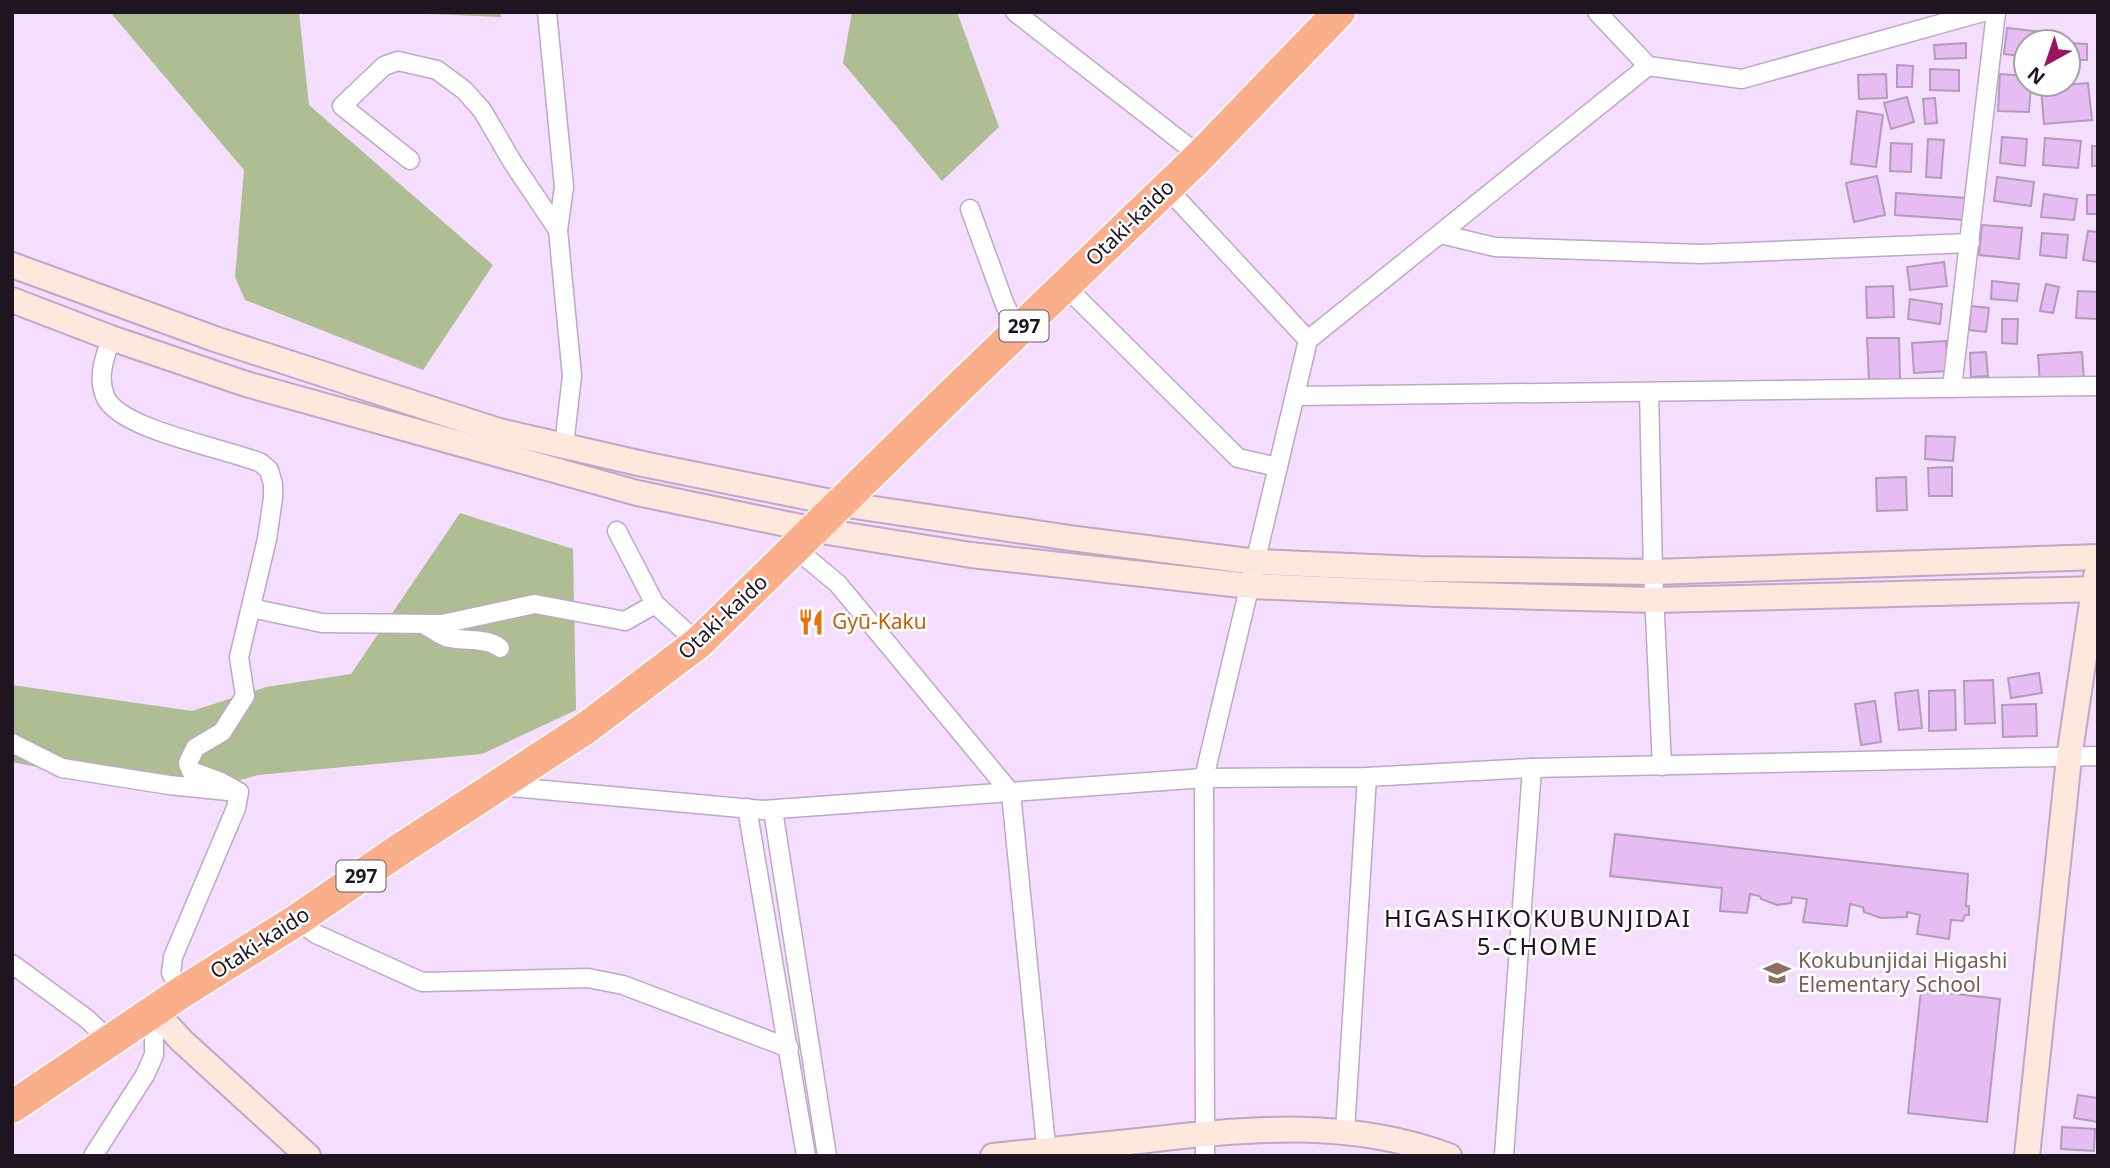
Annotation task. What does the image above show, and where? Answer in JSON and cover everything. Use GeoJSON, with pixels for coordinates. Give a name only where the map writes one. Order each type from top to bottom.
{"type":"FeatureCollection","features":[{"type":"Feature","properties":{"kind":"highway","name":"Otaki-kaido"},"geometry":{"type":"LineString","coordinates":[[12,1107],[182,992],[501,786],[586,728],[698,643],[1200,156],[1339,12]]}},
{"type":"Feature","properties":{"kind":"street"},"geometry":{"type":"LineString","coordinates":[[547,12],[564,187],[558,230],[572,376],[564,445]]}},
{"type":"Feature","properties":{"kind":"street"},"geometry":{"type":"LineString","coordinates":[[1014,12],[1200,156]]}},
{"type":"Feature","properties":{"kind":"street"},"geometry":{"type":"LineString","coordinates":[[1597,12],[1648,66],[1742,79],[1983,12]]}},
{"type":"Feature","properties":{"kind":"street"},"geometry":{"type":"LineString","coordinates":[[1952,388],[1996,12]]}},
{"type":"Feature","properties":{"kind":"street"},"geometry":{"type":"LineString","coordinates":[[410,160],[342,106],[384,66],[398,61],[437,70],[464,90],[481,110],[558,230]]}},
{"type":"Feature","properties":{"kind":"street"},"geometry":{"type":"LineString","coordinates":[[1204,1144],[1204,778],[1308,340],[1648,66]]}},
{"type":"Feature","properties":{"kind":"street"},"geometry":{"type":"LineString","coordinates":[[1166,187],[1308,340]]}},
{"type":"Feature","properties":{"kind":"street"},"geometry":{"type":"LineString","coordinates":[[970,209],[1005,305],[1018,332]]}},
{"type":"Feature","properties":{"kind":"street"},"geometry":{"type":"LineString","coordinates":[[1440,234],[1495,247],[1700,254],[1970,243]]}},
{"type":"Feature","properties":{"kind":"street"},"geometry":{"type":"LineString","coordinates":[[12,265],[215,339],[499,431],[841,503],[1070,538],[1253,574],[1419,569],[1653,572],[2098,556],[2096,589],[2069,758],[2027,1156]]}},
{"type":"Feature","properties":{"kind":"street"},"geometry":{"type":"LineString","coordinates":[[1065,286],[1238,458],[1278,467]]}},
{"type":"Feature","properties":{"kind":"street"},"geometry":{"type":"LineString","coordinates":[[12,300],[111,338],[246,384],[806,539],[971,555],[1253,574],[1437,594],[1655,600],[2096,589]]}},
{"type":"Feature","properties":{"kind":"street"},"geometry":{"type":"LineString","coordinates":[[111,338],[102,368],[102,381],[105,397],[113,410],[125,418],[171,435],[261,463],[269,470],[273,484],[267,539],[239,657],[245,696],[222,732],[195,748],[188,763],[191,771],[239,792]]}},
{"type":"Feature","properties":{"kind":"street"},"geometry":{"type":"LineString","coordinates":[[1295,396],[2098,386]]}},
{"type":"Feature","properties":{"kind":"street"},"geometry":{"type":"LineString","coordinates":[[1649,392],[1653,572],[1662,766]]}},
{"type":"Feature","properties":{"kind":"street"},"geometry":{"type":"LineString","coordinates":[[617,531],[656,604],[698,643]]}},
{"type":"Feature","properties":{"kind":"street"},"geometry":{"type":"LineString","coordinates":[[806,539],[838,584],[1011,793],[1047,1153]]}},
{"type":"Feature","properties":{"kind":"street"},"geometry":{"type":"LineString","coordinates":[[251,608],[322,623],[442,624],[535,604],[625,621],[656,604]]}},
{"type":"Feature","properties":{"kind":"street"},"geometry":{"type":"LineString","coordinates":[[424,624],[443,636],[493,643],[500,649]]}},
{"type":"Feature","properties":{"kind":"street"},"geometry":{"type":"LineString","coordinates":[[12,743],[62,768],[169,785],[239,792]]}},
{"type":"Feature","properties":{"kind":"street"},"geometry":{"type":"LineString","coordinates":[[501,786],[773,810],[1204,778],[1367,777],[1532,768],[2098,756]]}},
{"type":"Feature","properties":{"kind":"street"},"geometry":{"type":"LineString","coordinates":[[1504,1156],[1532,768]]}},
{"type":"Feature","properties":{"kind":"street"},"geometry":{"type":"LineString","coordinates":[[1345,1131],[1367,777]]}},
{"type":"Feature","properties":{"kind":"street"},"geometry":{"type":"LineString","coordinates":[[182,992],[171,973],[173,957],[236,808],[239,792]]}},
{"type":"Feature","properties":{"kind":"street"},"geometry":{"type":"LineString","coordinates":[[747,808],[807,1156]]}},
{"type":"Feature","properties":{"kind":"street"},"geometry":{"type":"LineString","coordinates":[[773,810],[827,1156]]}},
{"type":"Feature","properties":{"kind":"street"},"geometry":{"type":"LineString","coordinates":[[297,920],[316,934],[422,982],[588,978],[624,985],[789,1048]]}},
{"type":"Feature","properties":{"kind":"street"},"geometry":{"type":"LineString","coordinates":[[12,964],[87,1019],[110,1041]]}},
{"type":"Feature","properties":{"kind":"street"},"geometry":{"type":"LineString","coordinates":[[93,1156],[150,1065],[154,1055],[154,1011]]}},
{"type":"Feature","properties":{"kind":"street"},"geometry":{"type":"LineString","coordinates":[[154,1011],[182,1041],[308,1156]]}},
{"type":"Feature","properties":{"kind":"street"},"geometry":{"type":"LineString","coordinates":[[993,1156],[1204,1144],[1254,1129],[1345,1131],[1426,1147],[1449,1156]]}},
{"type":"Feature","properties":{"kind":"green space"},"geometry":{"type":"Polygon","coordinates":[[[110,12],[299,12],[309,105],[493,265],[423,370],[245,300],[235,277],[244,170],[110,12]]]}},
{"type":"Feature","properties":{"kind":"green space"},"geometry":{"type":"Polygon","coordinates":[[[424,12],[500,12],[501,17],[429,14],[424,12]]]}},
{"type":"Feature","properties":{"kind":"green space"},"geometry":{"type":"Polygon","coordinates":[[[852,12],[957,12],[999,127],[942,181],[843,63],[852,12]]]}},
{"type":"Feature","properties":{"kind":"green space"},"geometry":{"type":"Polygon","coordinates":[[[460,513],[573,549],[576,710],[482,754],[258,775],[184,797],[12,762],[12,685],[192,711],[266,687],[351,674],[460,513]]]}},
{"type":"Feature","properties":{"kind":"building"},"geometry":{"type":"Polygon","coordinates":[[[2007,28],[2012,29],[2012,55],[2004,54],[2007,28]]]}},
{"type":"Feature","properties":{"kind":"building"},"geometry":{"type":"Polygon","coordinates":[[[1966,43],[1966,58],[1935,59],[1934,45],[1966,43]]]}},
{"type":"Feature","properties":{"kind":"building"},"geometry":{"type":"Polygon","coordinates":[[[2082,44],[2087,44],[2087,60],[2082,60],[2082,44]]]}},
{"type":"Feature","properties":{"kind":"building"},"geometry":{"type":"Polygon","coordinates":[[[1897,65],[1913,66],[1912,87],[1897,87],[1897,65]]]}},
{"type":"Feature","properties":{"kind":"building"},"geometry":{"type":"Polygon","coordinates":[[[1930,69],[1959,70],[1959,91],[1930,90],[1930,69]]]}},
{"type":"Feature","properties":{"kind":"building"},"geometry":{"type":"Polygon","coordinates":[[[1886,74],[1887,98],[1859,99],[1858,75],[1886,74]]]}},
{"type":"Feature","properties":{"kind":"building"},"geometry":{"type":"Polygon","coordinates":[[[2000,74],[2012,75],[2012,98],[2030,98],[2029,112],[1998,111],[2000,74]]]}},
{"type":"Feature","properties":{"kind":"building"},"geometry":{"type":"Polygon","coordinates":[[[2088,83],[2092,120],[2044,124],[2042,98],[2082,98],[2082,84],[2088,83]]]}},
{"type":"Feature","properties":{"kind":"building"},"geometry":{"type":"Polygon","coordinates":[[[1907,97],[1914,122],[1891,129],[1884,103],[1907,97]]]}},
{"type":"Feature","properties":{"kind":"building"},"geometry":{"type":"Polygon","coordinates":[[[1935,98],[1937,123],[1925,124],[1923,99],[1935,98]]]}},
{"type":"Feature","properties":{"kind":"building"},"geometry":{"type":"Polygon","coordinates":[[[1857,111],[1883,115],[1876,167],[1851,164],[1857,111]]]}},
{"type":"Feature","properties":{"kind":"building"},"geometry":{"type":"Polygon","coordinates":[[[2002,137],[2027,139],[2025,166],[2000,163],[2002,137]]]}},
{"type":"Feature","properties":{"kind":"building"},"geometry":{"type":"Polygon","coordinates":[[[2045,138],[2081,141],[2078,168],[2043,165],[2045,138]]]}},
{"type":"Feature","properties":{"kind":"building"},"geometry":{"type":"Polygon","coordinates":[[[1928,139],[1944,140],[1941,178],[1926,177],[1928,139]]]}},
{"type":"Feature","properties":{"kind":"building"},"geometry":{"type":"Polygon","coordinates":[[[1891,143],[1912,144],[1911,172],[1890,171],[1891,143]]]}},
{"type":"Feature","properties":{"kind":"building"},"geometry":{"type":"Polygon","coordinates":[[[2092,146],[2098,146],[2098,166],[2092,166],[2092,146]]]}},
{"type":"Feature","properties":{"kind":"building"},"geometry":{"type":"Polygon","coordinates":[[[1877,176],[1885,215],[1854,222],[1846,183],[1877,176]]]}},
{"type":"Feature","properties":{"kind":"building"},"geometry":{"type":"Polygon","coordinates":[[[1997,177],[2034,182],[2031,206],[1994,201],[1997,177]]]}},
{"type":"Feature","properties":{"kind":"building"},"geometry":{"type":"Polygon","coordinates":[[[1896,193],[1966,198],[1965,220],[1895,215],[1896,193]]]}},
{"type":"Feature","properties":{"kind":"building"},"geometry":{"type":"Polygon","coordinates":[[[2044,194],[2077,199],[2074,220],[2041,217],[2044,194]]]}},
{"type":"Feature","properties":{"kind":"building"},"geometry":{"type":"Polygon","coordinates":[[[2087,195],[2098,195],[2098,214],[2087,214],[2087,195]]]}},
{"type":"Feature","properties":{"kind":"building"},"geometry":{"type":"Polygon","coordinates":[[[1982,225],[2022,228],[2019,259],[1979,255],[1982,225]]]}},
{"type":"Feature","properties":{"kind":"building"},"geometry":{"type":"Polygon","coordinates":[[[2088,231],[2098,232],[2098,262],[2083,260],[2088,231]]]}},
{"type":"Feature","properties":{"kind":"building"},"geometry":{"type":"Polygon","coordinates":[[[2042,233],[2068,235],[2066,258],[2040,255],[2042,233]]]}},
{"type":"Feature","properties":{"kind":"building"},"geometry":{"type":"Polygon","coordinates":[[[1944,262],[1947,286],[1910,290],[1907,267],[1944,262]]]}},
{"type":"Feature","properties":{"kind":"building"},"geometry":{"type":"Polygon","coordinates":[[[1992,281],[2019,284],[2017,301],[1991,299],[1992,281]]]}},
{"type":"Feature","properties":{"kind":"building"},"geometry":{"type":"Polygon","coordinates":[[[2046,284],[2059,287],[2053,313],[2040,311],[2046,284]]]}},
{"type":"Feature","properties":{"kind":"building"},"geometry":{"type":"Polygon","coordinates":[[[1893,286],[1894,317],[1867,318],[1866,287],[1893,286]]]}},
{"type":"Feature","properties":{"kind":"building"},"geometry":{"type":"Polygon","coordinates":[[[2078,291],[2098,292],[2098,319],[2076,318],[2078,291]]]}},
{"type":"Feature","properties":{"kind":"building"},"geometry":{"type":"Polygon","coordinates":[[[1910,299],[1942,304],[1940,324],[1908,319],[1910,299]]]}},
{"type":"Feature","properties":{"kind":"building"},"geometry":{"type":"Polygon","coordinates":[[[1971,306],[1989,308],[1986,332],[1969,330],[1971,306]]]}},
{"type":"Feature","properties":{"kind":"building"},"geometry":{"type":"Polygon","coordinates":[[[2002,319],[2018,319],[2017,344],[2002,343],[2002,319]]]}},
{"type":"Feature","properties":{"kind":"building"},"geometry":{"type":"Polygon","coordinates":[[[1867,338],[1899,338],[1900,379],[1869,380],[1867,338]]]}},
{"type":"Feature","properties":{"kind":"building"},"geometry":{"type":"Polygon","coordinates":[[[1946,341],[1948,371],[1914,373],[1912,343],[1946,341]]]}},
{"type":"Feature","properties":{"kind":"building"},"geometry":{"type":"Polygon","coordinates":[[[1986,352],[1988,376],[1971,377],[1970,353],[1986,352]]]}},
{"type":"Feature","properties":{"kind":"building"},"geometry":{"type":"Polygon","coordinates":[[[2082,352],[2084,380],[2040,383],[2038,355],[2082,352]]]}},
{"type":"Feature","properties":{"kind":"building"},"geometry":{"type":"Polygon","coordinates":[[[1926,436],[1955,437],[1953,461],[1925,459],[1926,436]]]}},
{"type":"Feature","properties":{"kind":"building"},"geometry":{"type":"Polygon","coordinates":[[[1952,467],[1952,496],[1929,496],[1928,468],[1952,467]]]}},
{"type":"Feature","properties":{"kind":"building"},"geometry":{"type":"Polygon","coordinates":[[[1906,477],[1907,510],[1877,511],[1876,478],[1906,477]]]}},
{"type":"Feature","properties":{"kind":"building"},"geometry":{"type":"Polygon","coordinates":[[[2039,673],[2042,693],[2011,698],[2008,678],[2039,673]]]}},
{"type":"Feature","properties":{"kind":"building"},"geometry":{"type":"Polygon","coordinates":[[[1993,680],[1995,723],[1965,724],[1964,681],[1993,680]]]}},
{"type":"Feature","properties":{"kind":"building"},"geometry":{"type":"Polygon","coordinates":[[[1918,690],[1922,728],[1899,730],[1895,693],[1918,690]]]}},
{"type":"Feature","properties":{"kind":"building"},"geometry":{"type":"Polygon","coordinates":[[[1955,690],[1956,730],[1929,731],[1929,691],[1955,690]]]}},
{"type":"Feature","properties":{"kind":"building"},"geometry":{"type":"Polygon","coordinates":[[[1875,701],[1881,742],[1861,745],[1855,704],[1875,701]]]}},
{"type":"Feature","properties":{"kind":"building"},"geometry":{"type":"Polygon","coordinates":[[[2036,704],[2037,736],[2003,737],[2002,705],[2036,704]]]}},
{"type":"Feature","properties":{"kind":"building"},"geometry":{"type":"Polygon","coordinates":[[[1615,834],[1968,874],[1966,906],[1969,906],[1969,915],[1965,915],[1963,921],[1951,920],[1949,939],[1917,934],[1920,915],[1907,912],[1907,917],[1881,918],[1864,912],[1863,907],[1850,904],[1847,926],[1803,922],[1807,899],[1792,897],[1791,903],[1777,905],[1750,894],[1747,913],[1720,911],[1722,888],[1610,876],[1615,834]]]}},
{"type":"Feature","properties":{"kind":"building"},"geometry":{"type":"Polygon","coordinates":[[[1921,990],[2000,999],[1987,1122],[1908,1113],[1921,990]]]}},
{"type":"Feature","properties":{"kind":"building"},"geometry":{"type":"Polygon","coordinates":[[[2078,1095],[2098,1098],[2098,1122],[2074,1118],[2078,1095]]]}},
{"type":"Feature","properties":{"kind":"building"},"geometry":{"type":"Polygon","coordinates":[[[2062,1127],[2095,1129],[2094,1151],[2061,1149],[2062,1127]]]}},
{"type":"Feature","properties":{"kind":"place","name":"Gyū-Kaku"},"geometry":{"type":"Point","coordinates":[811,622]}},
{"type":"Feature","properties":{"kind":"place","name":"Kokubunjidai Higashi Elementary School"},"geometry":{"type":"Point","coordinates":[1777,973]}},
{"type":"Feature","properties":{"kind":"district","name":"HIGASHIKOKUBUNJIDAI 5-CHOME"},"geometry":{"type":"Point","coordinates":[1538,933]}}]}
